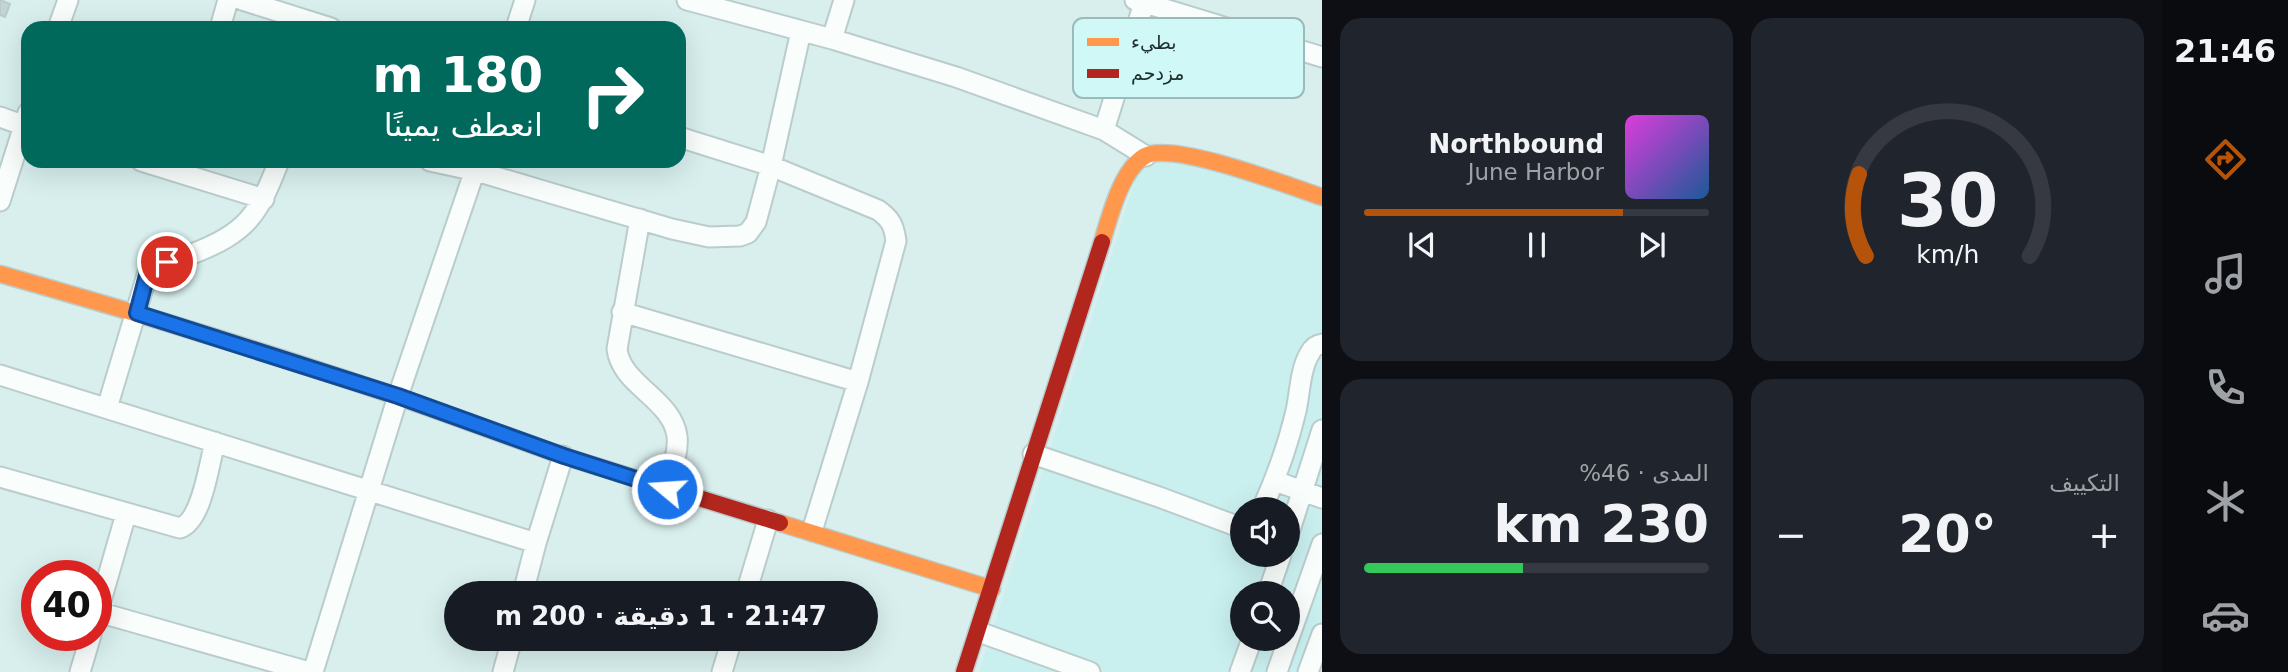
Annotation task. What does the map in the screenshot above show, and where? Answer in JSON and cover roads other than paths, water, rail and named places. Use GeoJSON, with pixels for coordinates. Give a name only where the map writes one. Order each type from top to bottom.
{"type":"FeatureCollection","features":[{"type":"Feature","properties":{"kind":"street"},"geometry":{"type":"LineString","coordinates":[[60,21],[68,0]]}},
{"type":"Feature","properties":{"kind":"street"},"geometry":{"type":"LineString","coordinates":[[222,21],[228,0]]}},
{"type":"Feature","properties":{"kind":"street"},"geometry":{"type":"LineString","coordinates":[[242,0],[309,21]]}},
{"type":"Feature","properties":{"kind":"street"},"geometry":{"type":"LineString","coordinates":[[518,21],[525,0]]}},
{"type":"Feature","properties":{"kind":"street"},"geometry":{"type":"LineString","coordinates":[[832,39],[844,0]]}},
{"type":"Feature","properties":{"kind":"street"},"geometry":{"type":"LineString","coordinates":[[694,1],[956,77],[1104,130],[1146,156]]}},
{"type":"Feature","properties":{"kind":"street"},"geometry":{"type":"LineString","coordinates":[[1136,18],[1141,1],[1196,18]]}},
{"type":"Feature","properties":{"kind":"street"},"geometry":{"type":"LineString","coordinates":[[483,168],[640,219],[709,237],[740,236],[748,233],[756,222],[771,166],[801,30]]}},
{"type":"Feature","properties":{"kind":"street"},"geometry":{"type":"LineString","coordinates":[[1304,51],[1322,57]]}},
{"type":"Feature","properties":{"kind":"street"},"geometry":{"type":"LineString","coordinates":[[1104,130],[1113,98]]}},
{"type":"Feature","properties":{"kind":"street"},"geometry":{"type":"LineString","coordinates":[[0,117],[21,120]]}},
{"type":"Feature","properties":{"kind":"street"},"geometry":{"type":"LineString","coordinates":[[0,201],[21,136]]}},
{"type":"Feature","properties":{"kind":"street"},"geometry":{"type":"LineString","coordinates":[[686,139],[771,166],[878,210],[889,217],[894,227],[896,241],[858,382],[812,531]]}},
{"type":"Feature","properties":{"kind":"street"},"geometry":{"type":"LineString","coordinates":[[964,672],[1116,197],[1133,168],[1146,156],[1165,152],[1189,155],[1322,197]]}},
{"type":"Feature","properties":{"kind":"street"},"geometry":{"type":"LineString","coordinates":[[164,168],[264,199]]}},
{"type":"Feature","properties":{"kind":"street"},"geometry":{"type":"LineString","coordinates":[[107,408],[147,275],[156,268],[202,250],[247,224],[264,199],[276,168]]}},
{"type":"Feature","properties":{"kind":"street"},"geometry":{"type":"LineString","coordinates":[[112,619],[311,672],[398,396],[476,168]]}},
{"type":"Feature","properties":{"kind":"street"},"geometry":{"type":"LineString","coordinates":[[640,219],[617,349],[618,359],[674,425],[677,439],[667,489]]}},
{"type":"Feature","properties":{"kind":"street"},"geometry":{"type":"LineString","coordinates":[[0,274],[137,313],[398,396],[564,456],[992,589]]}},
{"type":"Feature","properties":{"kind":"street"},"geometry":{"type":"LineString","coordinates":[[622,312],[858,382]]}},
{"type":"Feature","properties":{"kind":"street"},"geometry":{"type":"LineString","coordinates":[[1268,497],[1296,412],[1310,351],[1322,344]]}},
{"type":"Feature","properties":{"kind":"street"},"geometry":{"type":"LineString","coordinates":[[0,375],[536,543]]}},
{"type":"Feature","properties":{"kind":"street"},"geometry":{"type":"LineString","coordinates":[[1300,516],[1313,494],[1322,430]]}},
{"type":"Feature","properties":{"kind":"street"},"geometry":{"type":"LineString","coordinates":[[0,477],[180,528],[187,526],[196,515],[215,442]]}},
{"type":"Feature","properties":{"kind":"street"},"geometry":{"type":"LineString","coordinates":[[1033,454],[1230,524]]}},
{"type":"Feature","properties":{"kind":"street"},"geometry":{"type":"LineString","coordinates":[[526,581],[564,456]]}},
{"type":"Feature","properties":{"kind":"street"},"geometry":{"type":"LineString","coordinates":[[1275,481],[1313,494]]}},
{"type":"Feature","properties":{"kind":"street"},"geometry":{"type":"LineString","coordinates":[[112,563],[126,514]]}},
{"type":"Feature","properties":{"kind":"street"},"geometry":{"type":"LineString","coordinates":[[750,581],[768,520]]}},
{"type":"Feature","properties":{"kind":"street"},"geometry":{"type":"LineString","coordinates":[[1277,672],[1322,544]]}},
{"type":"Feature","properties":{"kind":"street"},"geometry":{"type":"LineString","coordinates":[[979,632],[1090,672]]}},
{"type":"Feature","properties":{"kind":"street"},"geometry":{"type":"LineString","coordinates":[[1308,672],[1322,634]]}},
{"type":"Feature","properties":{"kind":"street"},"geometry":{"type":"LineString","coordinates":[[80,672],[86,651]]}},
{"type":"Feature","properties":{"kind":"street"},"geometry":{"type":"LineString","coordinates":[[503,672],[509,651]]}},
{"type":"Feature","properties":{"kind":"street"},"geometry":{"type":"LineString","coordinates":[[722,672],[728,651]]}},
{"type":"Feature","properties":{"kind":"street"},"geometry":{"type":"LineString","coordinates":[[1240,672],[1248,651]]}}]}
